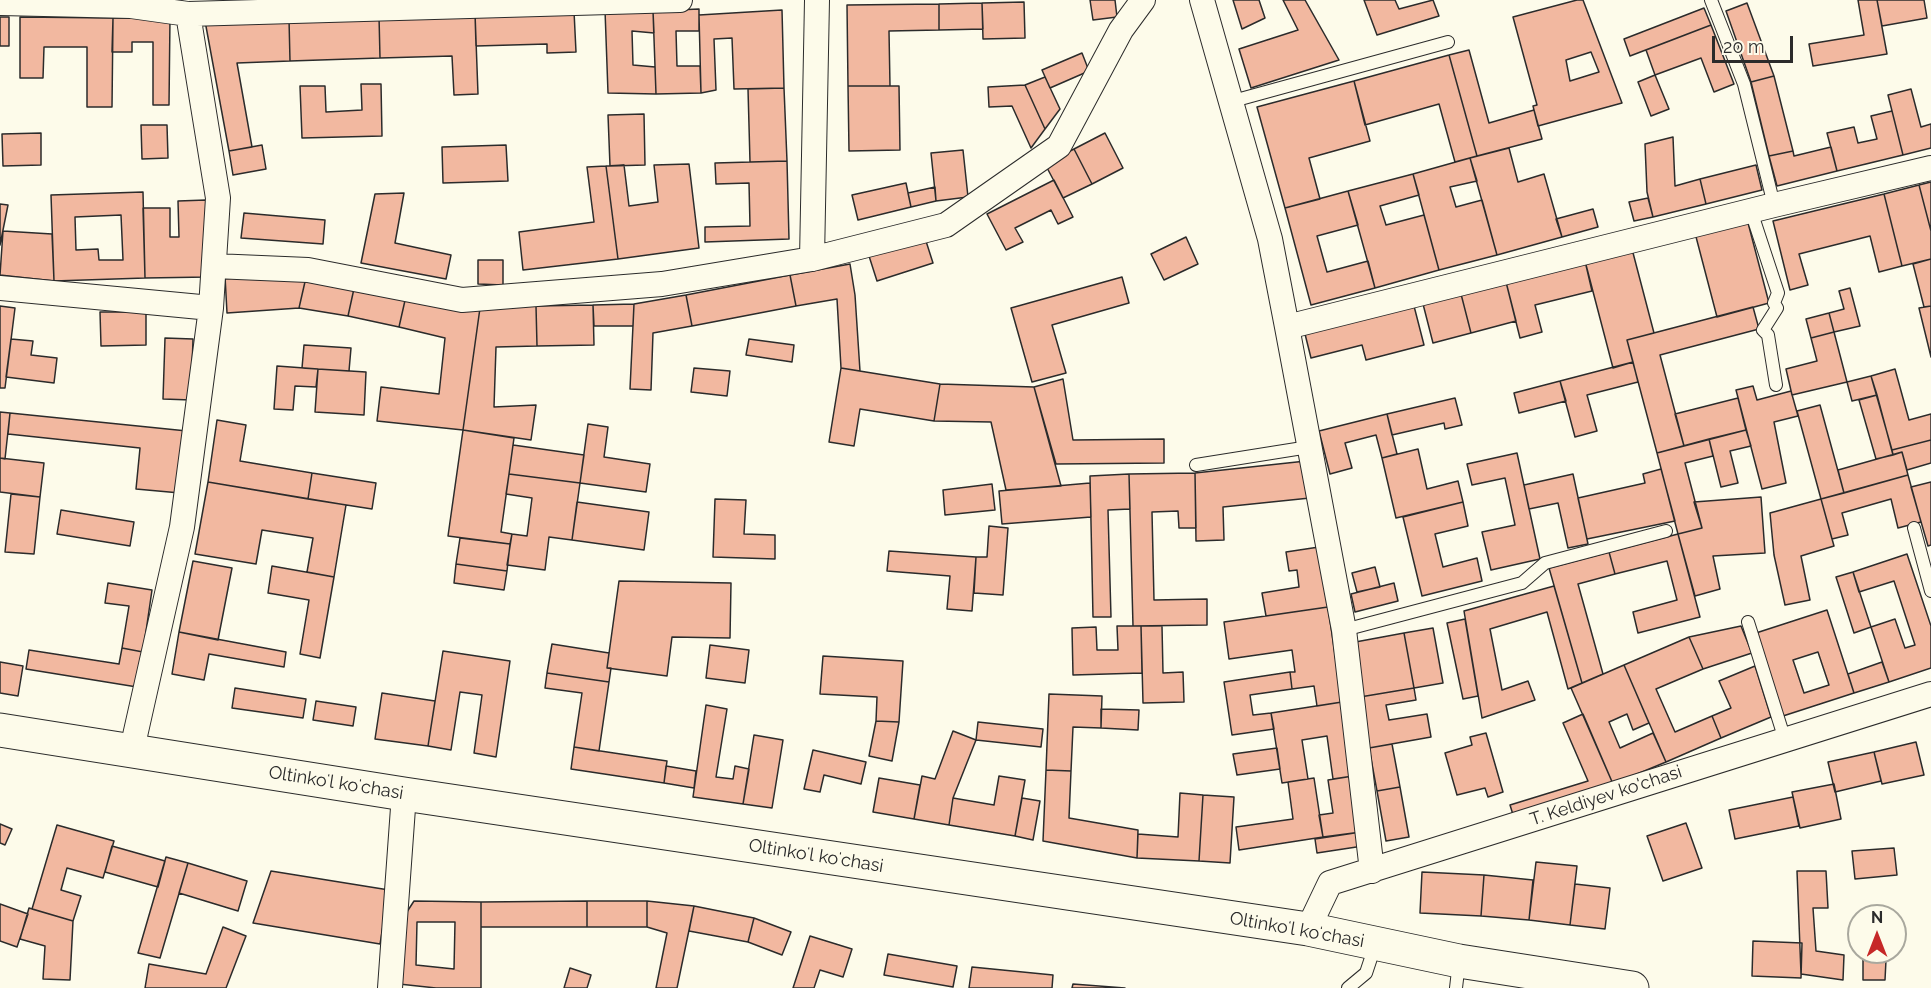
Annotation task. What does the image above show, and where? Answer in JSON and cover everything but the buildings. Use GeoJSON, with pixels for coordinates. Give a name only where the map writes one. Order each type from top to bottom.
{"type":"FeatureCollection","features":[{"type":"Feature","properties":{"kind":"main road","name":"Oltinkoʻl koʻchasi"},"geometry":{"type":"LineString","coordinates":[[0,730],[132,749],[404,794],[1308,929],[1375,945],[1458,974],[1632,988]]}},
{"type":"Feature","properties":{"kind":"street"},"geometry":{"type":"LineString","coordinates":[[0,3],[131,3],[188,14],[364,5],[680,0]]}},
{"type":"Feature","properties":{"kind":"street"},"geometry":{"type":"LineString","coordinates":[[812,259],[817,0]]}},
{"type":"Feature","properties":{"kind":"street"},"geometry":{"type":"LineString","coordinates":[[214,266],[308,270],[462,300],[662,284],[812,259],[946,225],[1059,146],[1121,30],[1143,0]]}},
{"type":"Feature","properties":{"kind":"street"},"geometry":{"type":"LineString","coordinates":[[1202,0],[1233,101],[1270,239],[1344,630],[1372,870]]}},
{"type":"Feature","properties":{"kind":"street"},"geometry":{"type":"LineString","coordinates":[[132,749],[182,527],[211,308],[218,198],[188,14]]}},
{"type":"Feature","properties":{"kind":"street"},"geometry":{"type":"LineString","coordinates":[[1287,327],[1931,168]]}},
{"type":"Feature","properties":{"kind":"street"},"geometry":{"type":"LineString","coordinates":[[0,288],[211,308]]}},
{"type":"Feature","properties":{"kind":"street","name":"T. Keldiyev ko'chasi"},"geometry":{"type":"LineString","coordinates":[[1308,929],[1330,883],[1931,694]]}},
{"type":"Feature","properties":{"kind":"street"},"geometry":{"type":"LineString","coordinates":[[390,988],[404,794]]}},
{"type":"Feature","properties":{"kind":"lane"},"geometry":{"type":"LineString","coordinates":[[1711,0],[1744,84],[1762,208],[1778,293],[1774,303],[1777,308],[1763,330],[1768,335],[1776,385]]}},
{"type":"Feature","properties":{"kind":"lane"},"geometry":{"type":"LineString","coordinates":[[1233,101],[1448,42]]}},
{"type":"Feature","properties":{"kind":"lane"},"geometry":{"type":"LineString","coordinates":[[1196,465],[1309,447]]}},
{"type":"Feature","properties":{"kind":"lane"},"geometry":{"type":"LineString","coordinates":[[1914,528],[1931,591]]}},
{"type":"Feature","properties":{"kind":"lane"},"geometry":{"type":"LineString","coordinates":[[1344,630],[1522,583],[1545,563],[1666,531]]}},
{"type":"Feature","properties":{"kind":"lane"},"geometry":{"type":"LineString","coordinates":[[1748,622],[1785,740]]}},
{"type":"Feature","properties":{"kind":"lane"},"geometry":{"type":"LineString","coordinates":[[1348,988],[1366,973],[1375,945]]}}]}
